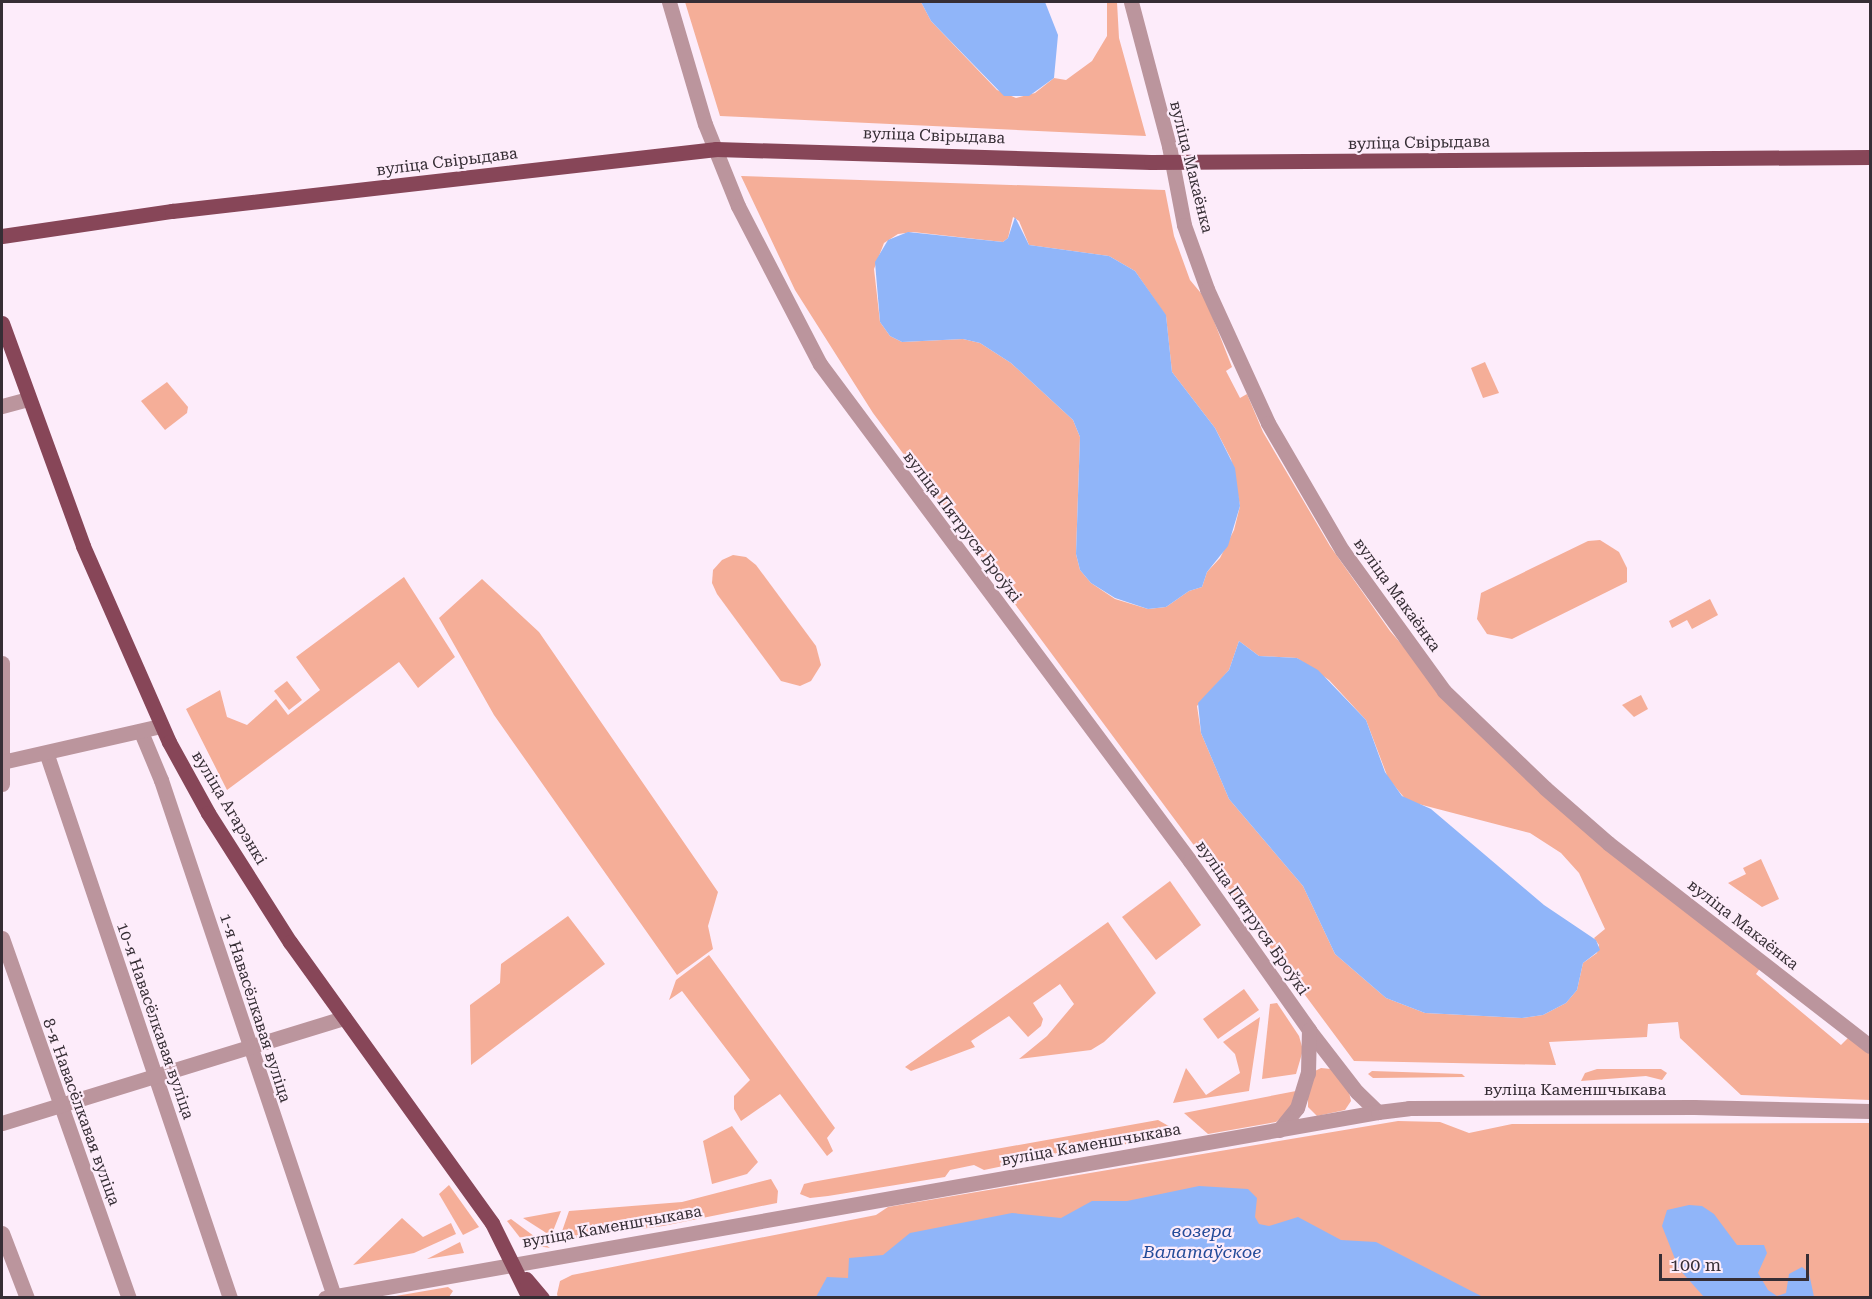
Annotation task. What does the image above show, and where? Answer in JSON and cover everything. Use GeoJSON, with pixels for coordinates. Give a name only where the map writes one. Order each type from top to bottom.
{"type":"FeatureCollection","features":[{"type":"Feature","properties":{"kind":"main road","name":"вуліца Свірыдава"},"geometry":{"type":"LineString","coordinates":[[2,236],[172,211],[716,149],[1172,162],[1870,157]]}},
{"type":"Feature","properties":{"kind":"main road","name":"вуліца Агарэнкі"},"geometry":{"type":"LineString","coordinates":[[2,323],[83,546],[161,726],[208,813],[290,942],[492,1223],[512,1264]]}},
{"type":"Feature","properties":{"kind":"main road"},"geometry":{"type":"LineString","coordinates":[[512,1264],[529,1298]]}},
{"type":"Feature","properties":{"kind":"main road"},"geometry":{"type":"LineString","coordinates":[[512,1264],[542,1298]]}},
{"type":"Feature","properties":{"kind":"street","name":"вуліца Пятруся Броўкі"},"geometry":{"type":"LineString","coordinates":[[669,2],[716,149],[743,216],[820,364],[1190,861],[1309,1030],[1337,1065]]}},
{"type":"Feature","properties":{"kind":"street","name":"вуліца Макаёнка"},"geometry":{"type":"LineString","coordinates":[[1131,2],[1172,162],[1184,225],[1207,289],[1268,423],[1342,550],[1444,691],[1608,843],[1870,1046]]}},
{"type":"Feature","properties":{"kind":"street"},"geometry":{"type":"LineString","coordinates":[[2,406],[28,399]]}},
{"type":"Feature","properties":{"kind":"street"},"geometry":{"type":"LineString","coordinates":[[2,663],[2,784]]}},
{"type":"Feature","properties":{"kind":"street"},"geometry":{"type":"LineString","coordinates":[[2,762],[47,755],[161,726]]}},
{"type":"Feature","properties":{"kind":"street","name":"1-я Навасёлкавая вуліца"},"geometry":{"type":"LineString","coordinates":[[141,732],[161,780],[329,1297]]}},
{"type":"Feature","properties":{"kind":"street","name":"10-я Навасёлкавая вуліца"},"geometry":{"type":"LineString","coordinates":[[47,755],[230,1298]]}},
{"type":"Feature","properties":{"kind":"street","name":"8-я Навасёлкавая вуліца"},"geometry":{"type":"LineString","coordinates":[[2,938],[58,1106],[129,1298]]}},
{"type":"Feature","properties":{"kind":"street"},"geometry":{"type":"LineString","coordinates":[[2,1123],[154,1075],[249,1050],[344,1018]]}},
{"type":"Feature","properties":{"kind":"street"},"geometry":{"type":"LineString","coordinates":[[1279,1130],[1297,1108],[1302,1094],[1308,1073],[1309,1030]]}},
{"type":"Feature","properties":{"kind":"street"},"geometry":{"type":"LineString","coordinates":[[1308,1073],[1323,1062],[1337,1065],[1357,1092],[1377,1112]]}},
{"type":"Feature","properties":{"kind":"street"},"geometry":{"type":"LineString","coordinates":[[1348,1118],[1358,1102],[1357,1092]]}},
{"type":"Feature","properties":{"kind":"street"},"geometry":{"type":"LineString","coordinates":[[1302,1094],[1306,1113],[1319,1123]]}},
{"type":"Feature","properties":{"kind":"street","name":"вуліца Каменшчыкава"},"geometry":{"type":"LineString","coordinates":[[329,1297],[1377,1112],[1694,1107],[1870,1111]]}},
{"type":"Feature","properties":{"kind":"street"},"geometry":{"type":"LineString","coordinates":[[2,1233],[27,1298]]}},
{"type":"Feature","properties":{"kind":"shaded area"},"geometry":{"type":"Polygon","coordinates":[[[685,2],[921,2],[931,21],[997,90],[1016,98],[1035,93],[1054,78],[1066,80],[1092,61],[1107,36],[1107,2],[1117,2],[1119,38],[1146,136],[720,116],[685,2]]]}},
{"type":"Feature","properties":{"kind":"shaded area"},"geometry":{"type":"Polygon","coordinates":[[[741,176],[1165,190],[1174,236],[1190,280],[1205,298],[1232,367],[1226,371],[1240,398],[1247,394],[1263,432],[1330,546],[1390,631],[1453,704],[1761,967],[1756,974],[1841,1045],[1849,1037],[1870,1054],[1870,1100],[1741,1095],[1680,1038],[1678,1022],[1648,1024],[1647,1037],[1549,1042],[1556,1065],[1354,1061],[873,413],[795,290],[741,176]],[[1013,217],[1008,238],[1003,242],[913,232],[898,234],[884,243],[874,269],[880,322],[890,336],[902,342],[963,339],[980,343],[1011,363],[1073,420],[1080,437],[1076,554],[1080,570],[1091,583],[1115,599],[1148,609],[1166,607],[1189,591],[1202,587],[1207,572],[1220,558],[1234,530],[1240,506],[1231,459],[1215,428],[1172,372],[1166,316],[1135,271],[1109,256],[1029,245],[1019,221],[1013,217]],[[1239,641],[1229,670],[1197,706],[1201,733],[1229,799],[1303,886],[1335,954],[1386,998],[1425,1013],[1522,1018],[1543,1015],[1566,1003],[1577,990],[1583,963],[1597,953],[1599,945],[1594,938],[1605,929],[1579,873],[1561,853],[1530,833],[1407,801],[1388,778],[1366,720],[1329,680],[1297,658],[1259,656],[1239,641]]]}},
{"type":"Feature","properties":{"kind":"shaded area"},"geometry":{"type":"Polygon","coordinates":[[[1485,362],[1499,393],[1483,398],[1471,368],[1485,362]]]}},
{"type":"Feature","properties":{"kind":"shaded area"},"geometry":{"type":"Polygon","coordinates":[[[167,382],[188,407],[187,413],[165,430],[141,401],[167,382]]]}},
{"type":"Feature","properties":{"kind":"shaded area"},"geometry":{"type":"Polygon","coordinates":[[[1600,540],[1619,552],[1627,568],[1627,582],[1512,639],[1487,634],[1477,619],[1481,593],[1588,541],[1600,540]]]}},
{"type":"Feature","properties":{"kind":"shaded area"},"geometry":{"type":"Polygon","coordinates":[[[733,555],[746,557],[756,565],[816,646],[821,665],[811,681],[800,686],[781,681],[717,594],[712,583],[713,570],[722,560],[733,555]]]}},
{"type":"Feature","properties":{"kind":"shaded area"},"geometry":{"type":"Polygon","coordinates":[[[404,577],[455,657],[418,688],[399,662],[227,790],[186,709],[220,690],[227,717],[247,725],[276,699],[288,715],[320,690],[296,657],[404,577]]]}},
{"type":"Feature","properties":{"kind":"shaded area"},"geometry":{"type":"Polygon","coordinates":[[[482,579],[539,632],[718,892],[708,926],[713,949],[677,975],[494,715],[439,618],[482,579]]]}},
{"type":"Feature","properties":{"kind":"shaded area"},"geometry":{"type":"Polygon","coordinates":[[[1710,599],[1718,615],[1692,629],[1687,620],[1672,628],[1669,621],[1710,599]]]}},
{"type":"Feature","properties":{"kind":"shaded area"},"geometry":{"type":"Polygon","coordinates":[[[287,681],[302,700],[289,710],[274,691],[287,681]]]}},
{"type":"Feature","properties":{"kind":"shaded area"},"geometry":{"type":"Polygon","coordinates":[[[1641,695],[1648,709],[1634,717],[1622,705],[1641,695]]]}},
{"type":"Feature","properties":{"kind":"shaded area"},"geometry":{"type":"Polygon","coordinates":[[[1761,859],[1779,899],[1762,907],[1728,883],[1746,874],[1743,868],[1761,859]]]}},
{"type":"Feature","properties":{"kind":"shaded area"},"geometry":{"type":"Polygon","coordinates":[[[1170,881],[1201,925],[1156,960],[1122,917],[1170,881]]]}},
{"type":"Feature","properties":{"kind":"shaded area"},"geometry":{"type":"Polygon","coordinates":[[[568,916],[605,964],[471,1065],[470,1005],[500,983],[501,964],[568,916]]]}},
{"type":"Feature","properties":{"kind":"shaded area"},"geometry":{"type":"Polygon","coordinates":[[[1108,922],[1156,993],[1104,1042],[1091,1050],[1019,1059],[1047,1036],[1074,1004],[1060,984],[1033,1003],[1043,1019],[1041,1026],[1028,1037],[1009,1016],[971,1041],[975,1047],[911,1071],[905,1067],[1108,922]]]}},
{"type":"Feature","properties":{"kind":"shaded area"},"geometry":{"type":"Polygon","coordinates":[[[709,955],[835,1128],[827,1138],[833,1151],[827,1156],[780,1094],[741,1121],[734,1109],[734,1096],[750,1080],[682,991],[669,1000],[676,980],[709,955]]]}},
{"type":"Feature","properties":{"kind":"shaded area"},"geometry":{"type":"Polygon","coordinates":[[[1244,989],[1259,1010],[1218,1039],[1203,1019],[1244,989]]]}},
{"type":"Feature","properties":{"kind":"shaded area"},"geometry":{"type":"Polygon","coordinates":[[[1277,1003],[1299,1036],[1303,1050],[1296,1074],[1262,1079],[1270,1004],[1277,1003]]]}},
{"type":"Feature","properties":{"kind":"shaded area"},"geometry":{"type":"Polygon","coordinates":[[[1260,1017],[1249,1091],[1173,1103],[1186,1068],[1206,1095],[1240,1073],[1235,1054],[1223,1042],[1260,1017]]]}},
{"type":"Feature","properties":{"kind":"shaded area"},"geometry":{"type":"Polygon","coordinates":[[[1321,1068],[1331,1069],[1349,1092],[1351,1101],[1345,1110],[1317,1116],[1308,1107],[1308,1090],[1315,1071],[1321,1068]]]}},
{"type":"Feature","properties":{"kind":"shaded area"},"geometry":{"type":"Polygon","coordinates":[[[1597,1069],[1661,1069],[1667,1073],[1662,1080],[1646,1076],[1581,1081],[1585,1073],[1597,1069]]]}},
{"type":"Feature","properties":{"kind":"shaded area"},"geometry":{"type":"Polygon","coordinates":[[[1372,1071],[1462,1074],[1465,1077],[1373,1078],[1368,1074],[1372,1071]]]}},
{"type":"Feature","properties":{"kind":"shaded area"},"geometry":{"type":"Polygon","coordinates":[[[1296,1091],[1292,1109],[1276,1122],[1208,1134],[1184,1113],[1296,1091]]]}},
{"type":"Feature","properties":{"kind":"shaded area"},"geometry":{"type":"Polygon","coordinates":[[[1158,1120],[1183,1134],[1059,1156],[1048,1150],[1022,1154],[1013,1164],[984,1170],[974,1165],[950,1170],[945,1177],[828,1196],[810,1198],[800,1194],[804,1184],[812,1182],[1158,1120]]]}},
{"type":"Feature","properties":{"kind":"shaded area"},"geometry":{"type":"Polygon","coordinates":[[[1398,1121],[1440,1122],[1469,1133],[1512,1124],[1870,1123],[1870,1297],[558,1298],[557,1294],[560,1281],[572,1275],[876,1215],[888,1207],[1398,1121]]]}},
{"type":"Feature","properties":{"kind":"shaded area"},"geometry":{"type":"Polygon","coordinates":[[[732,1126],[758,1162],[747,1174],[712,1184],[703,1141],[732,1126]]]}},
{"type":"Feature","properties":{"kind":"shaded area"},"geometry":{"type":"Polygon","coordinates":[[[771,1179],[778,1191],[777,1203],[663,1226],[559,1240],[569,1211],[682,1202],[771,1179]]]}},
{"type":"Feature","properties":{"kind":"shaded area"},"geometry":{"type":"Polygon","coordinates":[[[449,1185],[479,1227],[463,1235],[439,1194],[449,1185]]]}},
{"type":"Feature","properties":{"kind":"shaded area"},"geometry":{"type":"Polygon","coordinates":[[[561,1211],[551,1236],[523,1218],[561,1211]]]}},
{"type":"Feature","properties":{"kind":"shaded area"},"geometry":{"type":"Polygon","coordinates":[[[402,1218],[423,1237],[451,1223],[456,1234],[414,1253],[353,1265],[402,1218]]]}},
{"type":"Feature","properties":{"kind":"shaded area"},"geometry":{"type":"Polygon","coordinates":[[[511,1219],[550,1248],[525,1244],[507,1221],[511,1219]]]}},
{"type":"Feature","properties":{"kind":"shaded area"},"geometry":{"type":"Polygon","coordinates":[[[460,1242],[464,1253],[427,1259],[460,1242]]]}},
{"type":"Feature","properties":{"kind":"shaded area"},"geometry":{"type":"Polygon","coordinates":[[[448,1287],[453,1291],[449,1297],[390,1297],[448,1287]]]}},
{"type":"Feature","properties":{"kind":"water"},"geometry":{"type":"Polygon","coordinates":[[[921,2],[1045,2],[1058,35],[1054,78],[1029,96],[1004,96],[931,21],[921,2]]]}},
{"type":"Feature","properties":{"kind":"water"},"geometry":{"type":"Polygon","coordinates":[[[1015,217],[1029,245],[1109,256],[1135,271],[1166,315],[1172,372],[1215,428],[1235,468],[1240,506],[1228,546],[1207,572],[1202,587],[1189,591],[1166,607],[1148,609],[1115,598],[1091,583],[1080,570],[1076,554],[1080,437],[1073,420],[1011,363],[980,343],[963,339],[902,342],[890,336],[880,322],[875,262],[888,240],[908,232],[1003,242],[1008,238],[1015,217]]]}},
{"type":"Feature","properties":{"kind":"water"},"geometry":{"type":"Polygon","coordinates":[[[1239,641],[1259,656],[1297,658],[1318,670],[1366,720],[1385,772],[1402,796],[1431,809],[1544,905],[1596,940],[1600,950],[1583,963],[1577,990],[1566,1003],[1543,1015],[1522,1018],[1425,1013],[1386,998],[1335,954],[1303,886],[1229,799],[1201,733],[1198,703],[1229,670],[1239,641]]]}},
{"type":"Feature","properties":{"kind":"water","name":"возера Валатаўское"},"geometry":{"type":"Polygon","coordinates":[[[1199,1186],[1248,1189],[1257,1198],[1255,1217],[1259,1224],[1269,1226],[1298,1217],[1341,1240],[1376,1242],[1483,1297],[816,1297],[827,1277],[848,1278],[849,1258],[883,1255],[910,1233],[1012,1213],[1061,1218],[1092,1201],[1127,1201],[1199,1186]]]}},
{"type":"Feature","properties":{"kind":"water"},"geometry":{"type":"Polygon","coordinates":[[[1689,1205],[1702,1206],[1714,1214],[1737,1245],[1764,1245],[1767,1253],[1758,1273],[1768,1290],[1777,1296],[1786,1293],[1789,1274],[1802,1267],[1809,1273],[1814,1297],[1704,1297],[1679,1269],[1662,1226],[1667,1210],[1689,1205]]]}}]}
